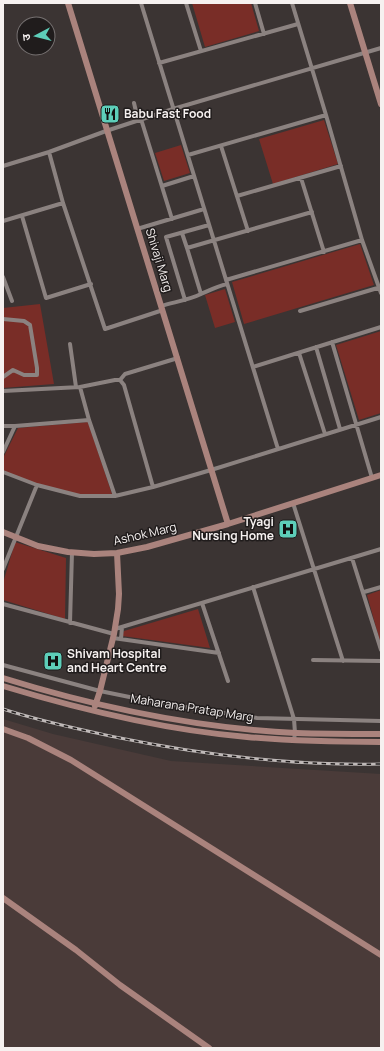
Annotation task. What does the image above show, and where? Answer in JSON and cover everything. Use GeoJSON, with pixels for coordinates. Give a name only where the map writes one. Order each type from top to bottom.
{"type":"FeatureCollection","features":[{"type":"Feature","properties":{"kind":"street","name":"Shivaji Marg"},"geometry":{"type":"LineString","coordinates":[[68,3],[106,131],[178,358],[228,524]]}},
{"type":"Feature","properties":{"kind":"street"},"geometry":{"type":"LineString","coordinates":[[141,3],[278,449]]}},
{"type":"Feature","properties":{"kind":"street"},"geometry":{"type":"LineString","coordinates":[[186,3],[201,52]]}},
{"type":"Feature","properties":{"kind":"street"},"geometry":{"type":"LineString","coordinates":[[255,3],[264,34]]}},
{"type":"Feature","properties":{"kind":"street"},"geometry":{"type":"LineString","coordinates":[[292,3],[362,240],[380,287],[381,294]]}},
{"type":"Feature","properties":{"kind":"street"},"geometry":{"type":"LineString","coordinates":[[350,3],[381,104]]}},
{"type":"Feature","properties":{"kind":"street"},"geometry":{"type":"LineString","coordinates":[[159,63],[298,24]]}},
{"type":"Feature","properties":{"kind":"street"},"geometry":{"type":"LineString","coordinates":[[3,166],[49,152],[173,109],[381,48]]}},
{"type":"Feature","properties":{"kind":"street"},"geometry":{"type":"LineString","coordinates":[[134,103],[172,219]]}},
{"type":"Feature","properties":{"kind":"street"},"geometry":{"type":"LineString","coordinates":[[188,155],[326,115]]}},
{"type":"Feature","properties":{"kind":"street"},"geometry":{"type":"LineString","coordinates":[[222,146],[248,231]]}},
{"type":"Feature","properties":{"kind":"street"},"geometry":{"type":"LineString","coordinates":[[49,152],[63,203],[105,328],[202,294],[207,290],[227,282],[362,240]]}},
{"type":"Feature","properties":{"kind":"street"},"geometry":{"type":"LineString","coordinates":[[237,196],[341,166]]}},
{"type":"Feature","properties":{"kind":"street"},"geometry":{"type":"LineString","coordinates":[[162,186],[194,176]]}},
{"type":"Feature","properties":{"kind":"street"},"geometry":{"type":"LineString","coordinates":[[301,178],[324,252]]}},
{"type":"Feature","properties":{"kind":"street"},"geometry":{"type":"LineString","coordinates":[[3,221],[63,203]]}},
{"type":"Feature","properties":{"kind":"street"},"geometry":{"type":"LineString","coordinates":[[137,229],[204,209]]}},
{"type":"Feature","properties":{"kind":"street"},"geometry":{"type":"LineString","coordinates":[[187,248],[312,212]]}},
{"type":"Feature","properties":{"kind":"street"},"geometry":{"type":"LineString","coordinates":[[22,216],[46,298],[91,284]]}},
{"type":"Feature","properties":{"kind":"street"},"geometry":{"type":"LineString","coordinates":[[185,300],[166,237],[209,225]]}},
{"type":"Feature","properties":{"kind":"street"},"geometry":{"type":"LineString","coordinates":[[182,233],[202,294]]}},
{"type":"Feature","properties":{"kind":"street"},"geometry":{"type":"LineString","coordinates":[[3,277],[12,301]]}},
{"type":"Feature","properties":{"kind":"street"},"geometry":{"type":"LineString","coordinates":[[300,311],[380,287]]}},
{"type":"Feature","properties":{"kind":"street"},"geometry":{"type":"LineString","coordinates":[[3,319],[24,321],[30,325],[38,368],[37,375],[24,375],[13,370],[3,377]]}},
{"type":"Feature","properties":{"kind":"street"},"geometry":{"type":"LineString","coordinates":[[253,367],[381,327]]}},
{"type":"Feature","properties":{"kind":"street"},"geometry":{"type":"LineString","coordinates":[[332,342],[372,478]]}},
{"type":"Feature","properties":{"kind":"street"},"geometry":{"type":"LineString","coordinates":[[70,344],[78,387],[115,496]]}},
{"type":"Feature","properties":{"kind":"street"},"geometry":{"type":"LineString","coordinates":[[316,347],[340,429]]}},
{"type":"Feature","properties":{"kind":"street"},"geometry":{"type":"LineString","coordinates":[[299,353],[325,434]]}},
{"type":"Feature","properties":{"kind":"street"},"geometry":{"type":"LineString","coordinates":[[3,391],[78,387],[120,380],[125,374],[178,358]]}},
{"type":"Feature","properties":{"kind":"street"},"geometry":{"type":"LineString","coordinates":[[120,380],[124,385],[153,487]]}},
{"type":"Feature","properties":{"kind":"street"},"geometry":{"type":"LineString","coordinates":[[3,472],[37,485],[80,496],[115,496],[153,487],[211,470],[381,417]]}},
{"type":"Feature","properties":{"kind":"street"},"geometry":{"type":"LineString","coordinates":[[3,426],[89,420]]}},
{"type":"Feature","properties":{"kind":"street"},"geometry":{"type":"LineString","coordinates":[[3,452],[15,426]]}},
{"type":"Feature","properties":{"kind":"street","name":"Ashok Marg"},"geometry":{"type":"LineString","coordinates":[[3,532],[38,546],[94,554],[116,553],[147,547],[228,524],[381,475]]}},
{"type":"Feature","properties":{"kind":"street"},"geometry":{"type":"LineString","coordinates":[[3,569],[37,485]]}},
{"type":"Feature","properties":{"kind":"street"},"geometry":{"type":"LineString","coordinates":[[293,503],[343,661]]}},
{"type":"Feature","properties":{"kind":"street"},"geometry":{"type":"LineString","coordinates":[[114,634],[122,627],[381,549]]}},
{"type":"Feature","properties":{"kind":"street"},"geometry":{"type":"LineString","coordinates":[[70,623],[72,552]]}},
{"type":"Feature","properties":{"kind":"street"},"geometry":{"type":"LineString","coordinates":[[93,711],[100,691],[114,634],[119,594],[116,553]]}},
{"type":"Feature","properties":{"kind":"street"},"geometry":{"type":"LineString","coordinates":[[352,558],[364,592],[381,650]]}},
{"type":"Feature","properties":{"kind":"street"},"geometry":{"type":"LineString","coordinates":[[253,587],[294,719],[294,740]]}},
{"type":"Feature","properties":{"kind":"street"},"geometry":{"type":"LineString","coordinates":[[364,592],[381,587]]}},
{"type":"Feature","properties":{"kind":"street"},"geometry":{"type":"LineString","coordinates":[[202,603],[228,681]]}},
{"type":"Feature","properties":{"kind":"street"},"geometry":{"type":"LineString","coordinates":[[3,604],[114,634],[121,639],[219,653]]}},
{"type":"Feature","properties":{"kind":"street"},"geometry":{"type":"LineString","coordinates":[[121,639],[122,627]]}},
{"type":"Feature","properties":{"kind":"street"},"geometry":{"type":"LineString","coordinates":[[313,660],[381,661]]}},
{"type":"Feature","properties":{"kind":"street"},"geometry":{"type":"LineString","coordinates":[[3,665],[100,691],[210,712],[257,718],[381,721]]}},
{"type":"Feature","properties":{"kind":"street","name":"Maharana Pratap Marg"},"geometry":{"type":"LineString","coordinates":[[3,678],[45,691],[95,703],[147,714],[210,724],[295,733],[381,734]]}},
{"type":"Feature","properties":{"kind":"street","name":"Maharana Pratap Marg"},"geometry":{"type":"LineString","coordinates":[[3,686],[93,711],[145,722],[200,731],[247,737],[294,740],[381,742]]}},
{"type":"Feature","properties":{"kind":"street"},"geometry":{"type":"LineString","coordinates":[[3,730],[28,738],[71,760],[381,955]]}},
{"type":"Feature","properties":{"kind":"street"},"geometry":{"type":"LineString","coordinates":[[3,898],[76,950],[120,985],[209,1048]]}},
{"type":"Feature","properties":{"kind":"shaded area"},"geometry":{"type":"Polygon","coordinates":[[[192,3],[251,3],[259,31],[205,47],[192,3]]]}},
{"type":"Feature","properties":{"kind":"shaded area"},"geometry":{"type":"Polygon","coordinates":[[[324,120],[338,164],[273,184],[259,139],[324,120]]]}},
{"type":"Feature","properties":{"kind":"shaded area"},"geometry":{"type":"Polygon","coordinates":[[[181,145],[190,173],[164,181],[155,153],[181,145]]]}},
{"type":"Feature","properties":{"kind":"shaded area"},"geometry":{"type":"Polygon","coordinates":[[[360,244],[374,285],[244,324],[232,282],[360,244]]]}},
{"type":"Feature","properties":{"kind":"shaded area"},"geometry":{"type":"Polygon","coordinates":[[[225,289],[235,322],[215,328],[205,295],[225,289]]]}},
{"type":"Feature","properties":{"kind":"shaded area"},"geometry":{"type":"Polygon","coordinates":[[[40,304],[54,384],[3,388],[3,308],[40,304]]]}},
{"type":"Feature","properties":{"kind":"shaded area"},"geometry":{"type":"Polygon","coordinates":[[[381,331],[381,413],[359,420],[336,345],[381,331]]]}},
{"type":"Feature","properties":{"kind":"shaded area"},"geometry":{"type":"Polygon","coordinates":[[[88,422],[112,494],[79,495],[35,484],[3,471],[3,458],[18,428],[88,422]]]}},
{"type":"Feature","properties":{"kind":"shaded area"},"geometry":{"type":"Polygon","coordinates":[[[15,542],[66,558],[65,619],[3,600],[3,583],[15,542]]]}},
{"type":"Feature","properties":{"kind":"shaded area"},"geometry":{"type":"Polygon","coordinates":[[[381,590],[381,645],[367,595],[381,590]]]}},
{"type":"Feature","properties":{"kind":"shaded area"},"geometry":{"type":"Polygon","coordinates":[[[198,609],[210,648],[122,636],[124,631],[198,609]]]}},
{"type":"Feature","properties":{"kind":"shaded area"},"geometry":{"type":"Polygon","coordinates":[[[3,719],[53,734],[171,761],[381,774],[381,1048],[3,1048],[3,719]]]}},
{"type":"Feature","properties":{"kind":"railway"},"geometry":{"type":"LineString","coordinates":[[3,709],[45,721],[115,737],[214,754],[314,763],[381,764]]}},
{"type":"Feature","properties":{"kind":"place","name":"Babu Fast Food"},"geometry":{"type":"Point","coordinates":[110,114]}},
{"type":"Feature","properties":{"kind":"place","name":"Tyagi Nursing Home"},"geometry":{"type":"Point","coordinates":[288,529]}},
{"type":"Feature","properties":{"kind":"place","name":"Shivam Hospital and Heart Centre"},"geometry":{"type":"Point","coordinates":[53,661]}}]}
